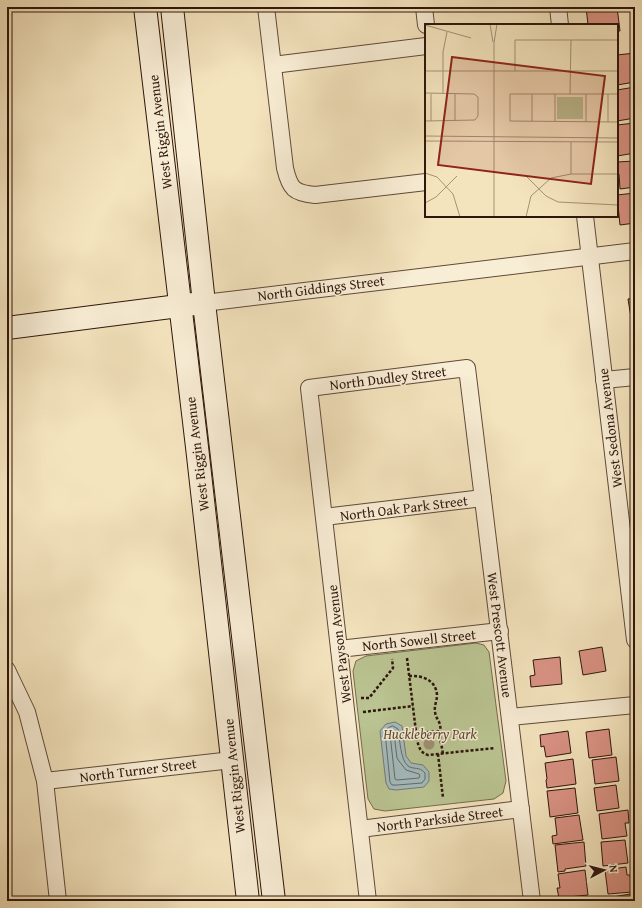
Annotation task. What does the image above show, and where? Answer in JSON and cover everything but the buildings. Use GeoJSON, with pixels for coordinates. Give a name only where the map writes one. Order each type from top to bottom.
{"type":"FeatureCollection","features":[{"type":"Feature","properties":{"kind":"main road","name":"West Riggin Avenue"},"geometry":{"type":"LineString","coordinates":[[145,7],[248,901]]}},
{"type":"Feature","properties":{"kind":"main road","name":"West Riggin Avenue"},"geometry":{"type":"LineString","coordinates":[[172,7],[204,302],[274,901]]}},
{"type":"Feature","properties":{"kind":"main road","name":"North Giddings Street"},"geometry":{"type":"LineString","coordinates":[[7,328],[204,302]]}},
{"type":"Feature","properties":{"kind":"street"},"geometry":{"type":"LineString","coordinates":[[266,7],[285,168],[288,180],[294,190],[304,194],[315,195],[425,182]]}},
{"type":"Feature","properties":{"kind":"street"},"geometry":{"type":"LineString","coordinates":[[424,7],[426,24]]}},
{"type":"Feature","properties":{"kind":"street"},"geometry":{"type":"LineString","coordinates":[[558,7],[560,24]]}},
{"type":"Feature","properties":{"kind":"street"},"geometry":{"type":"LineString","coordinates":[[273,66],[425,46]]}},
{"type":"Feature","properties":{"kind":"street","name":"West Sedona Avenue"},"geometry":{"type":"LineString","coordinates":[[585,217],[635,640]]}},
{"type":"Feature","properties":{"kind":"street","name":"North Giddings Street"},"geometry":{"type":"LineString","coordinates":[[204,302],[635,251]]}},
{"type":"Feature","properties":{"kind":"street","name":"North Dudley Street"},"geometry":{"type":"LineString","coordinates":[[309,388],[467,368]]}},
{"type":"Feature","properties":{"kind":"street","name":"West Prescott Avenue"},"geometry":{"type":"LineString","coordinates":[[467,368],[532,901]]}},
{"type":"Feature","properties":{"kind":"street"},"geometry":{"type":"LineString","coordinates":[[604,380],[635,377]]}},
{"type":"Feature","properties":{"kind":"street","name":"West Payson Avenue"},"geometry":{"type":"LineString","coordinates":[[309,388],[368,901]]}},
{"type":"Feature","properties":{"kind":"street","name":"North Oak Park Street"},"geometry":{"type":"LineString","coordinates":[[324,517],[483,498]]}},
{"type":"Feature","properties":{"kind":"street","name":"North Sowell Street"},"geometry":{"type":"LineString","coordinates":[[339,649],[500,631]]}},
{"type":"Feature","properties":{"kind":"street"},"geometry":{"type":"LineString","coordinates":[[7,670],[27,712],[44,781],[58,901]]}},
{"type":"Feature","properties":{"kind":"street"},"geometry":{"type":"LineString","coordinates":[[510,717],[635,705]]}},
{"type":"Feature","properties":{"kind":"street","name":"North Turner Street"},"geometry":{"type":"LineString","coordinates":[[44,781],[232,760]]}},
{"type":"Feature","properties":{"kind":"street","name":"North Parkside Street"},"geometry":{"type":"LineString","coordinates":[[360,828],[521,809]]}},
{"type":"Feature","properties":{"kind":"path"},"geometry":{"type":"LineString","coordinates":[[407,658],[416,733],[419,747],[422,752],[428,755],[495,748]]}},
{"type":"Feature","properties":{"kind":"path"},"geometry":{"type":"LineString","coordinates":[[361,698],[369,698],[393,668],[392,659]]}},
{"type":"Feature","properties":{"kind":"path"},"geometry":{"type":"LineString","coordinates":[[409,676],[424,677],[430,681],[435,688],[437,694],[434,710],[440,723],[442,754]]}},
{"type":"Feature","properties":{"kind":"path"},"geometry":{"type":"LineString","coordinates":[[363,712],[413,706]]}},
{"type":"Feature","properties":{"kind":"path"},"geometry":{"type":"LineString","coordinates":[[416,733],[441,730]]}},
{"type":"Feature","properties":{"kind":"path"},"geometry":{"type":"LineString","coordinates":[[438,754],[443,798]]}},
{"type":"Feature","properties":{"kind":"green space","name":"Huckleberry Park"},"geometry":{"type":"Polygon","coordinates":[[[476,643],[484,645],[489,652],[506,781],[503,793],[494,799],[385,811],[374,809],[368,799],[353,671],[356,661],[366,656],[476,643]]]}},
{"type":"Feature","properties":{"kind":"water"},"geometry":{"type":"Polygon","coordinates":[[[395,722],[402,726],[406,756],[411,763],[423,765],[429,772],[429,781],[424,787],[396,790],[389,789],[386,783],[380,731],[386,724],[395,722]]]}}]}
